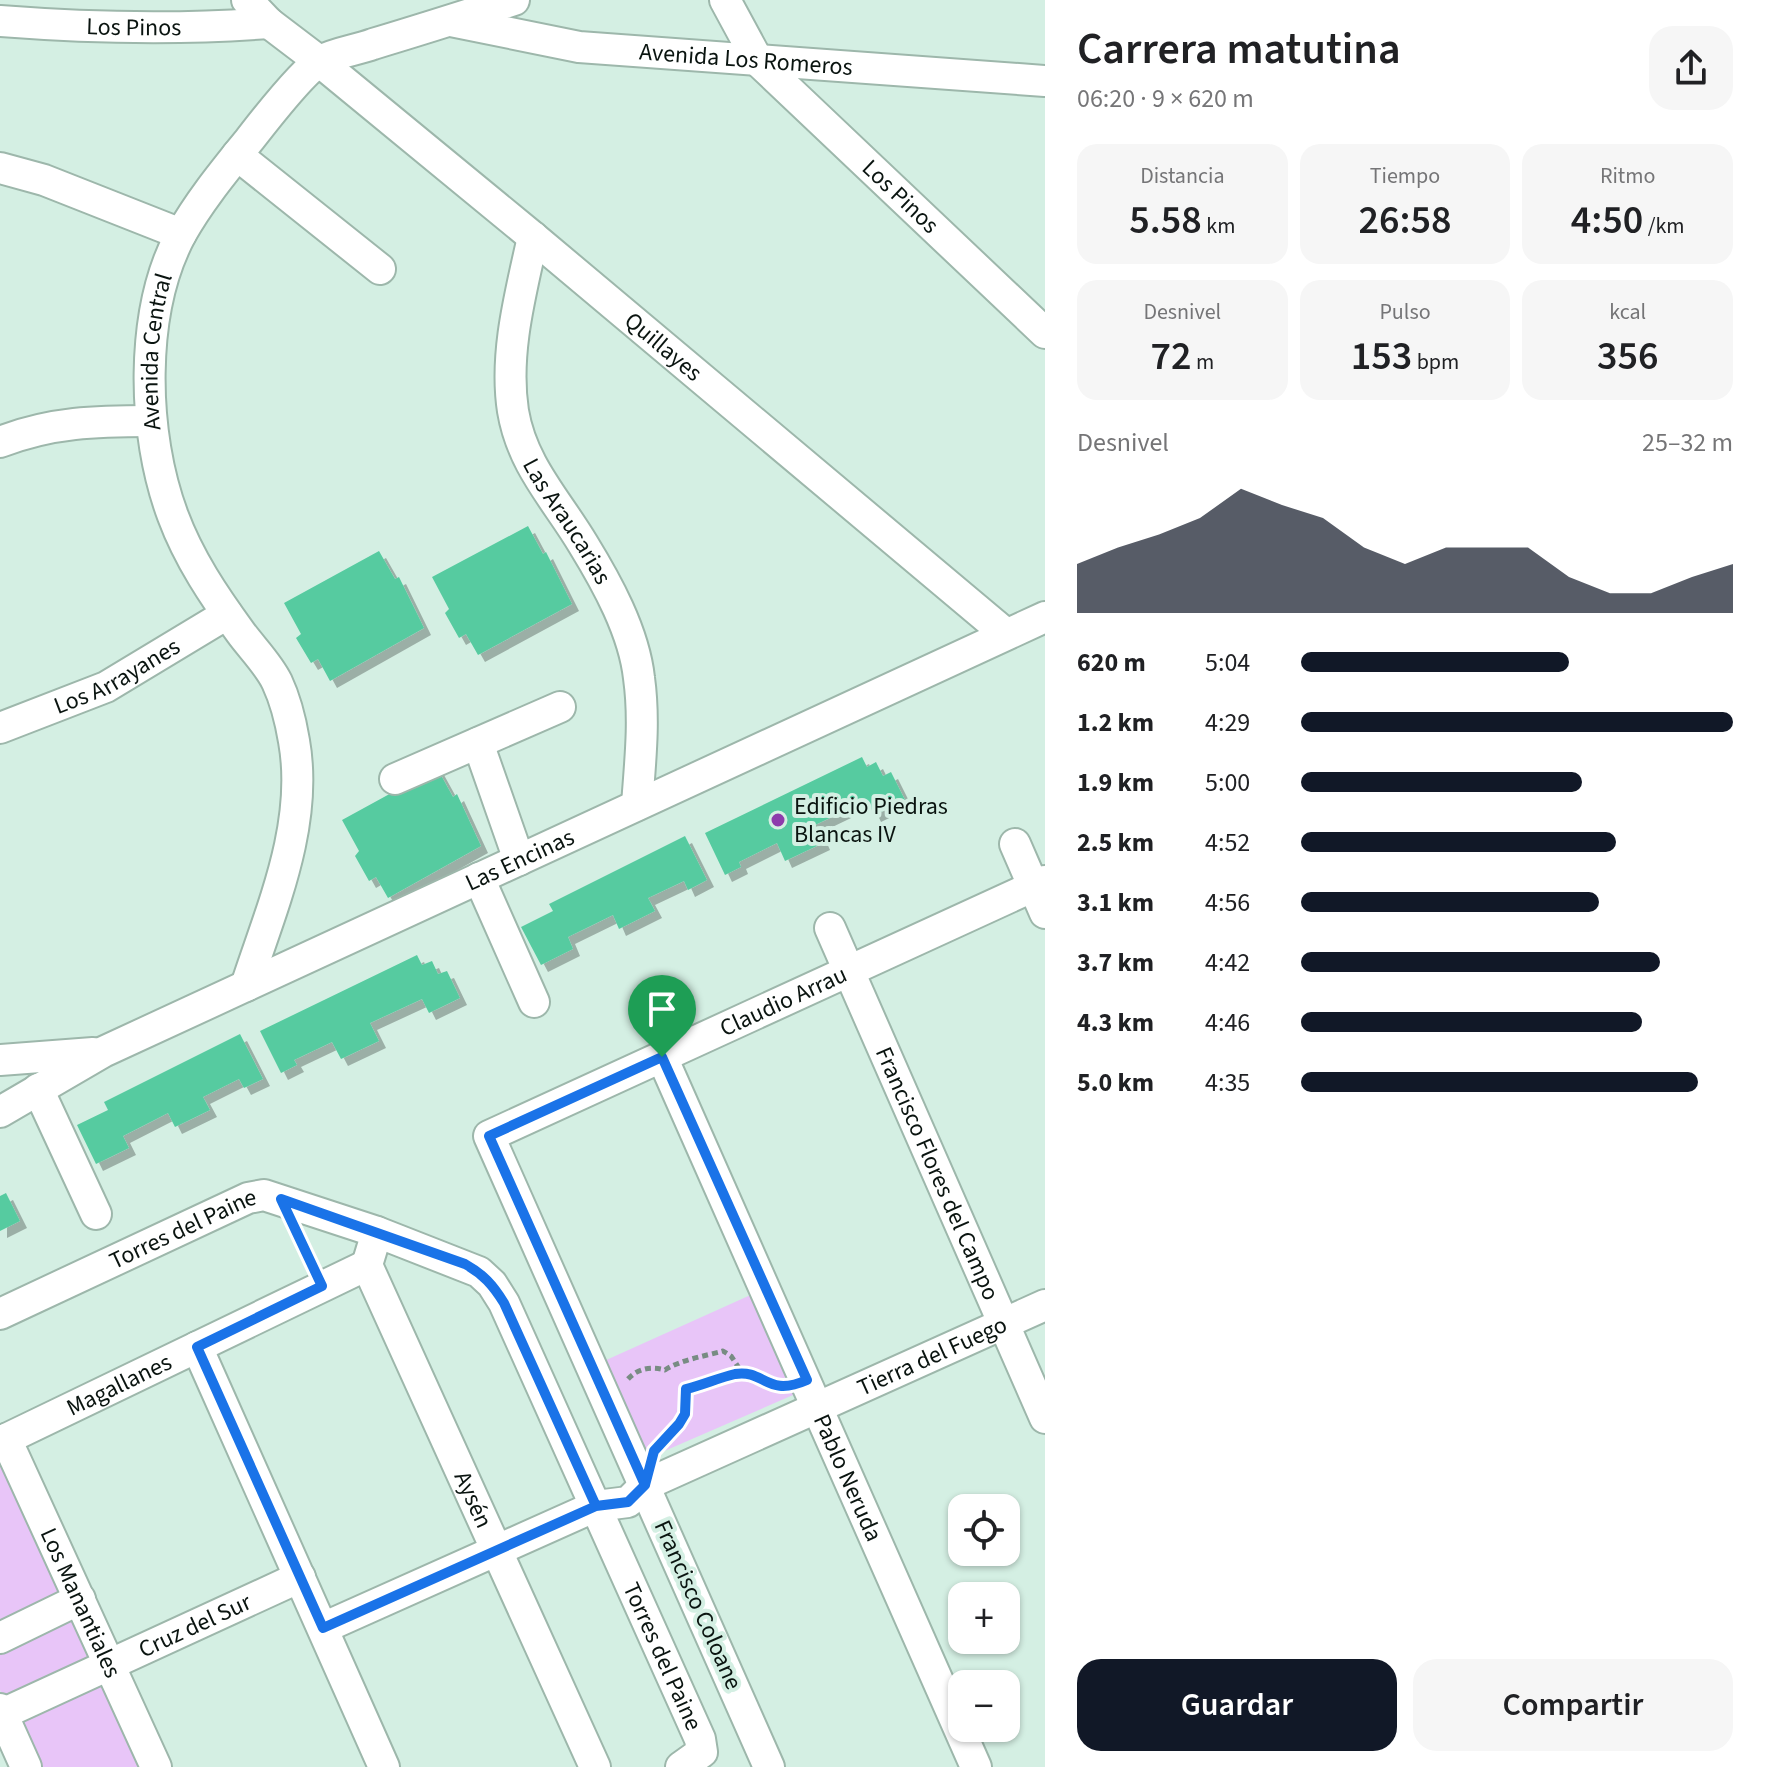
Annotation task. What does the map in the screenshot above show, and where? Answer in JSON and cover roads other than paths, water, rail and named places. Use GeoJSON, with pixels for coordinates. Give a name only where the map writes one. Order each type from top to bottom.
{"type":"FeatureCollection","features":[{"type":"Feature","properties":{"kind":"street"},"geometry":{"type":"LineString","coordinates":[[247,0],[269,23],[319,61],[514,0]]}},
{"type":"Feature","properties":{"kind":"street","name":"Los Pinos"},"geometry":{"type":"LineString","coordinates":[[725,0],[758,61],[1045,333]]}},
{"type":"Feature","properties":{"kind":"street","name":"Avenida Los Romeros"},"geometry":{"type":"LineString","coordinates":[[449,20],[579,47],[1045,81]]}},
{"type":"Feature","properties":{"kind":"street","name":"Los Pinos"},"geometry":{"type":"LineString","coordinates":[[0,21],[99,28],[197,29],[269,23]]}},
{"type":"Feature","properties":{"kind":"street","name":"Avenida Central"},"geometry":{"type":"LineString","coordinates":[[246,986],[293,833],[298,779],[294,741],[277,681],[197,569],[172,515],[151,421],[149,383],[157,307],[181,234],[237,155],[319,61]]}},
{"type":"Feature","properties":{"kind":"street","name":"Quillayes"},"geometry":{"type":"LineString","coordinates":[[319,61],[1006,634]]}},
{"type":"Feature","properties":{"kind":"street"},"geometry":{"type":"LineString","coordinates":[[237,155],[380,269]]}},
{"type":"Feature","properties":{"kind":"street"},"geometry":{"type":"LineString","coordinates":[[0,168],[44,180],[181,234]]}},
{"type":"Feature","properties":{"kind":"street","name":"Las Araucarias"},"geometry":{"type":"LineString","coordinates":[[533,237],[512,350],[513,409],[523,451],[584,545],[629,638],[639,675],[643,730],[637,805]]}},
{"type":"Feature","properties":{"kind":"street"},"geometry":{"type":"LineString","coordinates":[[0,442],[32,429],[106,421],[151,421]]}},
{"type":"Feature","properties":{"kind":"street","name":"Los Arrayanes"},"geometry":{"type":"LineString","coordinates":[[0,728],[106,687],[227,614]]}},
{"type":"Feature","properties":{"kind":"street","name":"Las Encinas"},"geometry":{"type":"LineString","coordinates":[[0,1112],[103,1052],[1045,617]]}},
{"type":"Feature","properties":{"kind":"street"},"geometry":{"type":"LineString","coordinates":[[395,779],[560,707]]}},
{"type":"Feature","properties":{"kind":"street"},"geometry":{"type":"LineString","coordinates":[[478,743],[519,860]]}},
{"type":"Feature","properties":{"kind":"street","name":"Claudio Arrau"},"geometry":{"type":"LineString","coordinates":[[489,1136],[849,971],[1041,894],[1015,844]]}},
{"type":"Feature","properties":{"kind":"street"},"geometry":{"type":"LineString","coordinates":[[479,878],[534,1002]]}},
{"type":"Feature","properties":{"kind":"street","name":"Francisco Flores del Campo"},"geometry":{"type":"LineString","coordinates":[[830,928],[1045,1418]]}},
{"type":"Feature","properties":{"kind":"street"},"geometry":{"type":"LineString","coordinates":[[0,1060],[103,1052]]}},
{"type":"Feature","properties":{"kind":"street","name":"Pablo Neruda"},"geometry":{"type":"LineString","coordinates":[[662,1057],[976,1767]]}},
{"type":"Feature","properties":{"kind":"street"},"geometry":{"type":"LineString","coordinates":[[38,1089],[96,1214]]}},
{"type":"Feature","properties":{"kind":"street","name":"Francisco Coloane"},"geometry":{"type":"LineString","coordinates":[[489,1136],[769,1767]]}},
{"type":"Feature","properties":{"kind":"street","name":"Torres del Paine"},"geometry":{"type":"LineString","coordinates":[[0,1314],[248,1198],[264,1195],[377,1232],[479,1272],[492,1284],[504,1303],[702,1746],[699,1756],[681,1767]]}},
{"type":"Feature","properties":{"kind":"street"},"geometry":{"type":"LineString","coordinates":[[367,1265],[377,1232]]}},
{"type":"Feature","properties":{"kind":"street","name":"Magallanes"},"geometry":{"type":"LineString","coordinates":[[3,1440],[367,1265]]}},
{"type":"Feature","properties":{"kind":"street","name":"Aysén"},"geometry":{"type":"LineString","coordinates":[[367,1265],[595,1767]]}},
{"type":"Feature","properties":{"kind":"street","name":"Tierra del Fuego"},"geometry":{"type":"LineString","coordinates":[[645,1485],[812,1394],[1003,1324],[1045,1305]]}},
{"type":"Feature","properties":{"kind":"street"},"geometry":{"type":"LineString","coordinates":[[197,1347],[384,1767]]}},
{"type":"Feature","properties":{"kind":"street","name":"Los Manantiales"},"geometry":{"type":"LineString","coordinates":[[3,1440],[111,1665],[156,1767]]}},
{"type":"Feature","properties":{"kind":"street"},"geometry":{"type":"LineString","coordinates":[[323,1628],[596,1506],[628,1502],[645,1485]]}},
{"type":"Feature","properties":{"kind":"street","name":"Cruz del Sur"},"geometry":{"type":"LineString","coordinates":[[1,1712],[111,1665],[300,1577]]}},
{"type":"Feature","properties":{"kind":"street"},"geometry":{"type":"LineString","coordinates":[[0,1638],[80,1599]]}},
{"type":"Feature","properties":{"kind":"street"},"geometry":{"type":"LineString","coordinates":[[1,1712],[26,1767]]}},
{"type":"Feature","properties":{"kind":"place","name":"Edificio Piedras Blancas IV"},"geometry":{"type":"Point","coordinates":[778,820]}}]}
